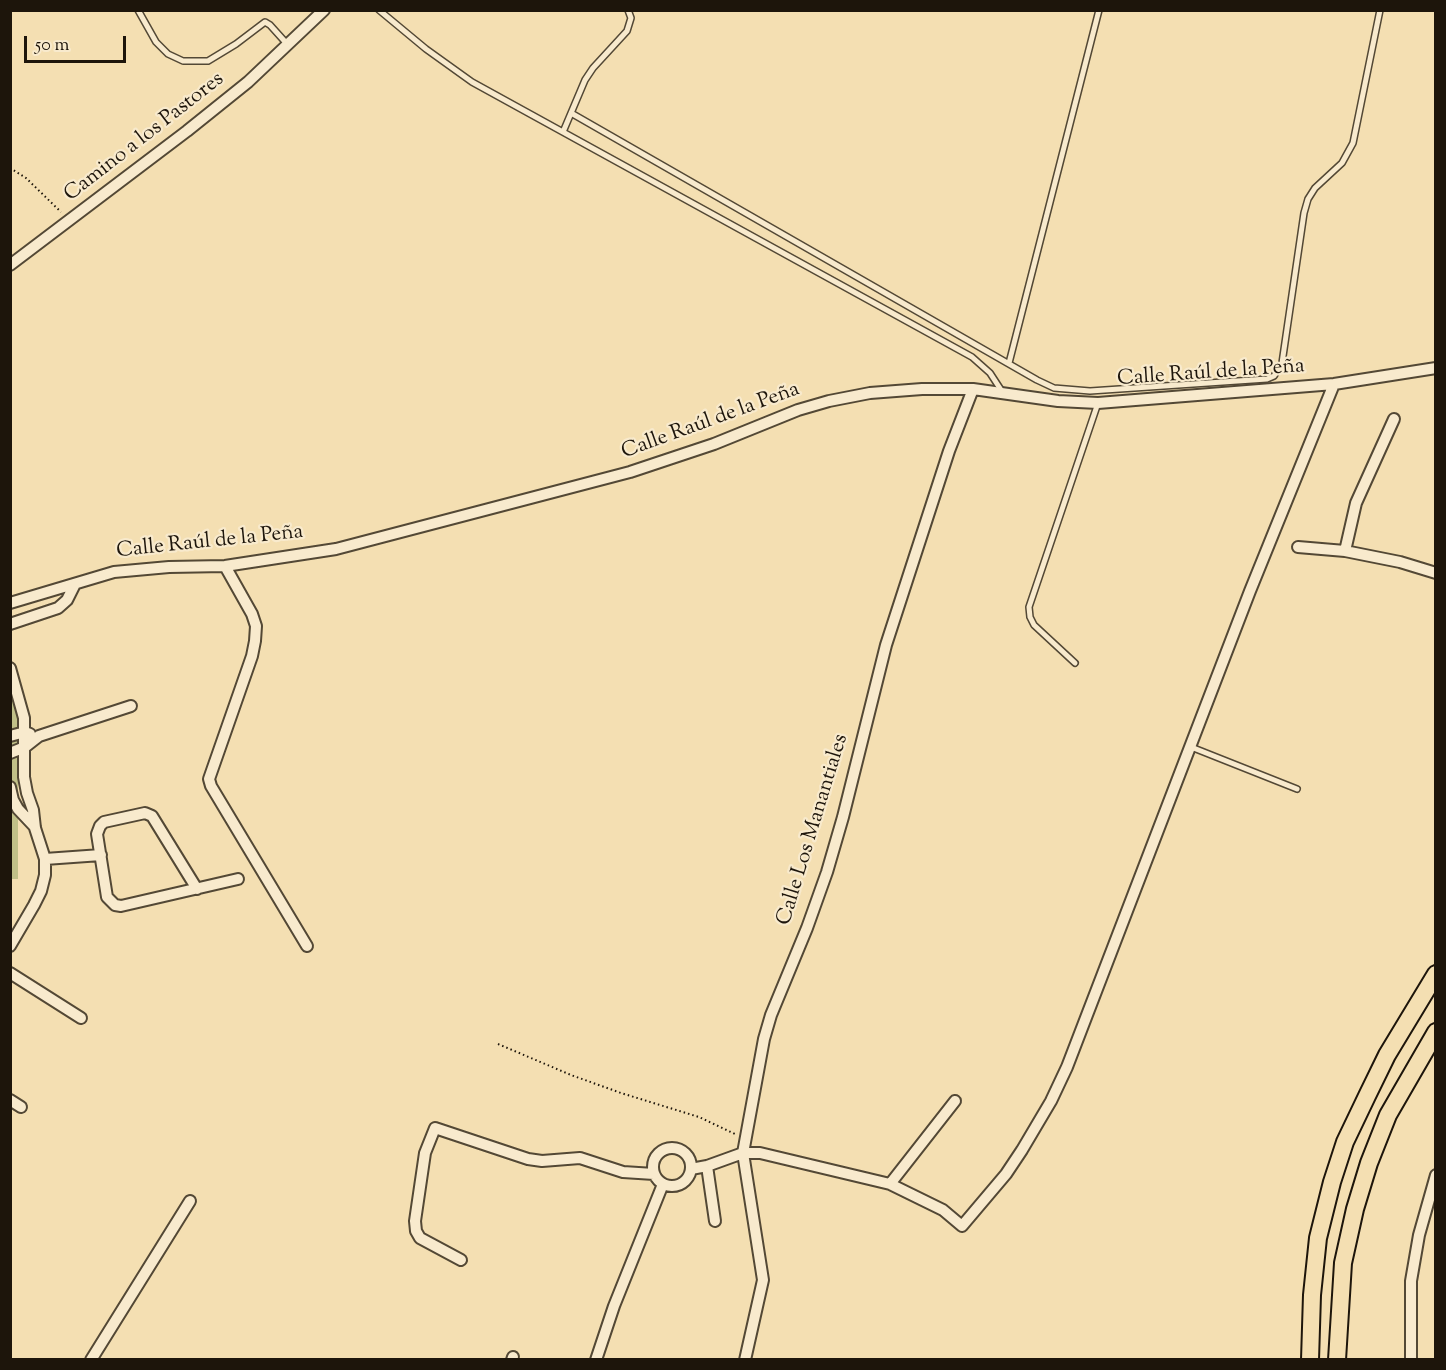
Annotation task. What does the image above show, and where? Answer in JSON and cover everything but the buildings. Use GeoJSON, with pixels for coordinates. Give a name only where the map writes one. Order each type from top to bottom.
{"type":"FeatureCollection","features":[{"type":"Feature","properties":{"kind":"main road"},"geometry":{"type":"LineString","coordinates":[[1310,1359],[1312,1295],[1318,1239],[1345,1142],[1388,1055],[1436,974]]}},
{"type":"Feature","properties":{"kind":"main road"},"geometry":{"type":"LineString","coordinates":[[1337,1359],[1343,1263],[1354,1209],[1388,1115],[1436,1032]]}},
{"type":"Feature","properties":{"kind":"street","name":"Camino a los Pastores"},"geometry":{"type":"LineString","coordinates":[[10,265],[188,132],[248,82],[324,10]]}},
{"type":"Feature","properties":{"kind":"street","name":"Calle Raúl de la Peña"},"geometry":{"type":"LineString","coordinates":[[10,603],[114,572],[225,566],[336,549],[630,472],[714,444],[798,410],[870,393],[922,389],[973,389],[1058,401],[1098,403],[1334,384],[1436,368]]}},
{"type":"Feature","properties":{"kind":"street"},"geometry":{"type":"LineString","coordinates":[[691,1169],[707,1166],[743,1152],[760,1153],[890,1184],[943,1210],[962,1226],[1006,1174],[1051,1101],[1067,1067],[1281,513],[1334,384]]}},
{"type":"Feature","properties":{"kind":"street","name":"Calle Los Manantiales"},"geometry":{"type":"LineString","coordinates":[[745,1359],[763,1280],[743,1152],[764,1039],[827,872],[886,645],[952,442],[973,389]]}},
{"type":"Feature","properties":{"kind":"street"},"geometry":{"type":"LineString","coordinates":[[1345,551],[1356,503],[1394,419]]}},
{"type":"Feature","properties":{"kind":"street"},"geometry":{"type":"LineString","coordinates":[[1298,548],[1345,551],[1400,562],[1436,573]]}},
{"type":"Feature","properties":{"kind":"street"},"geometry":{"type":"LineString","coordinates":[[225,566],[252,614],[256,626],[255,641],[252,656],[209,779],[211,786],[307,946]]}},
{"type":"Feature","properties":{"kind":"street"},"geometry":{"type":"LineString","coordinates":[[10,624],[58,608],[67,600],[75,584]]}},
{"type":"Feature","properties":{"kind":"street"},"geometry":{"type":"LineString","coordinates":[[10,946],[41,891],[45,875],[45,859],[35,828],[33,810],[24,777],[24,718],[11,673]]}},
{"type":"Feature","properties":{"kind":"street"},"geometry":{"type":"LineString","coordinates":[[10,753],[25,747],[39,736],[131,706]]}},
{"type":"Feature","properties":{"kind":"street"},"geometry":{"type":"LineString","coordinates":[[10,736],[25,732],[39,736]]}},
{"type":"Feature","properties":{"kind":"street"},"geometry":{"type":"LineString","coordinates":[[10,787],[18,809],[35,828]]}},
{"type":"Feature","properties":{"kind":"street"},"geometry":{"type":"LineString","coordinates":[[197,889],[156,819],[144,813],[104,822],[97,834],[100,855],[107,897],[116,905],[197,889],[238,879]]}},
{"type":"Feature","properties":{"kind":"street"},"geometry":{"type":"LineString","coordinates":[[45,859],[100,855]]}},
{"type":"Feature","properties":{"kind":"street"},"geometry":{"type":"LineString","coordinates":[[10,973],[81,1018]]}},
{"type":"Feature","properties":{"kind":"street"},"geometry":{"type":"LineString","coordinates":[[10,1100],[21,1107]]}},
{"type":"Feature","properties":{"kind":"street"},"geometry":{"type":"LineString","coordinates":[[890,1184],[955,1101]]}},
{"type":"Feature","properties":{"kind":"street"},"geometry":{"type":"LineString","coordinates":[[461,1260],[420,1238],[414,1221],[425,1153],[435,1128],[528,1159],[542,1161],[580,1158],[623,1172],[654,1174]]}},
{"type":"Feature","properties":{"kind":"street"},"geometry":{"type":"LineString","coordinates":[[674,1148],[687,1155],[691,1169],[685,1182],[671,1186],[663,1184],[654,1174],[654,1159],[666,1149],[674,1148]]}},
{"type":"Feature","properties":{"kind":"street"},"geometry":{"type":"LineString","coordinates":[[707,1166],[716,1221]]}},
{"type":"Feature","properties":{"kind":"street"},"geometry":{"type":"LineString","coordinates":[[1411,1359],[1411,1281],[1419,1235],[1436,1175]]}},
{"type":"Feature","properties":{"kind":"street"},"geometry":{"type":"LineString","coordinates":[[596,1359],[614,1306],[663,1184]]}},
{"type":"Feature","properties":{"kind":"street"},"geometry":{"type":"LineString","coordinates":[[91,1359],[190,1201]]}},
{"type":"Feature","properties":{"kind":"lane"},"geometry":{"type":"LineString","coordinates":[[138,10],[156,42],[168,54],[183,61],[208,61],[265,22],[288,45]]}},
{"type":"Feature","properties":{"kind":"lane"},"geometry":{"type":"LineString","coordinates":[[379,10],[426,49],[472,82],[972,357],[990,373],[1004,393]]}},
{"type":"Feature","properties":{"kind":"lane"},"geometry":{"type":"LineString","coordinates":[[563,132],[579,91],[593,68],[627,31],[631,18],[628,10]]}},
{"type":"Feature","properties":{"kind":"lane"},"geometry":{"type":"LineString","coordinates":[[1009,363],[1100,10]]}},
{"type":"Feature","properties":{"kind":"lane"},"geometry":{"type":"LineString","coordinates":[[571,112],[1054,388],[1068,391],[1090,391],[1267,379],[1274,376],[1282,363],[1308,199],[1315,188],[1342,163],[1353,143],[1380,10]]}},
{"type":"Feature","properties":{"kind":"lane"},"geometry":{"type":"LineString","coordinates":[[1075,663],[1034,624],[1030,617],[1029,607],[1098,403]]}},
{"type":"Feature","properties":{"kind":"lane"},"geometry":{"type":"LineString","coordinates":[[1191,747],[1297,789]]}},
{"type":"Feature","properties":{"kind":"path"},"geometry":{"type":"LineString","coordinates":[[10,168],[26,178],[69,220]]}},
{"type":"Feature","properties":{"kind":"path"},"geometry":{"type":"LineString","coordinates":[[498,1044],[571,1075],[699,1117],[746,1139]]}},
{"type":"Feature","properties":{"kind":"shaded area"},"geometry":{"type":"Polygon","coordinates":[[[11,694],[18,695],[18,879],[11,879],[11,694]]]}}]}
